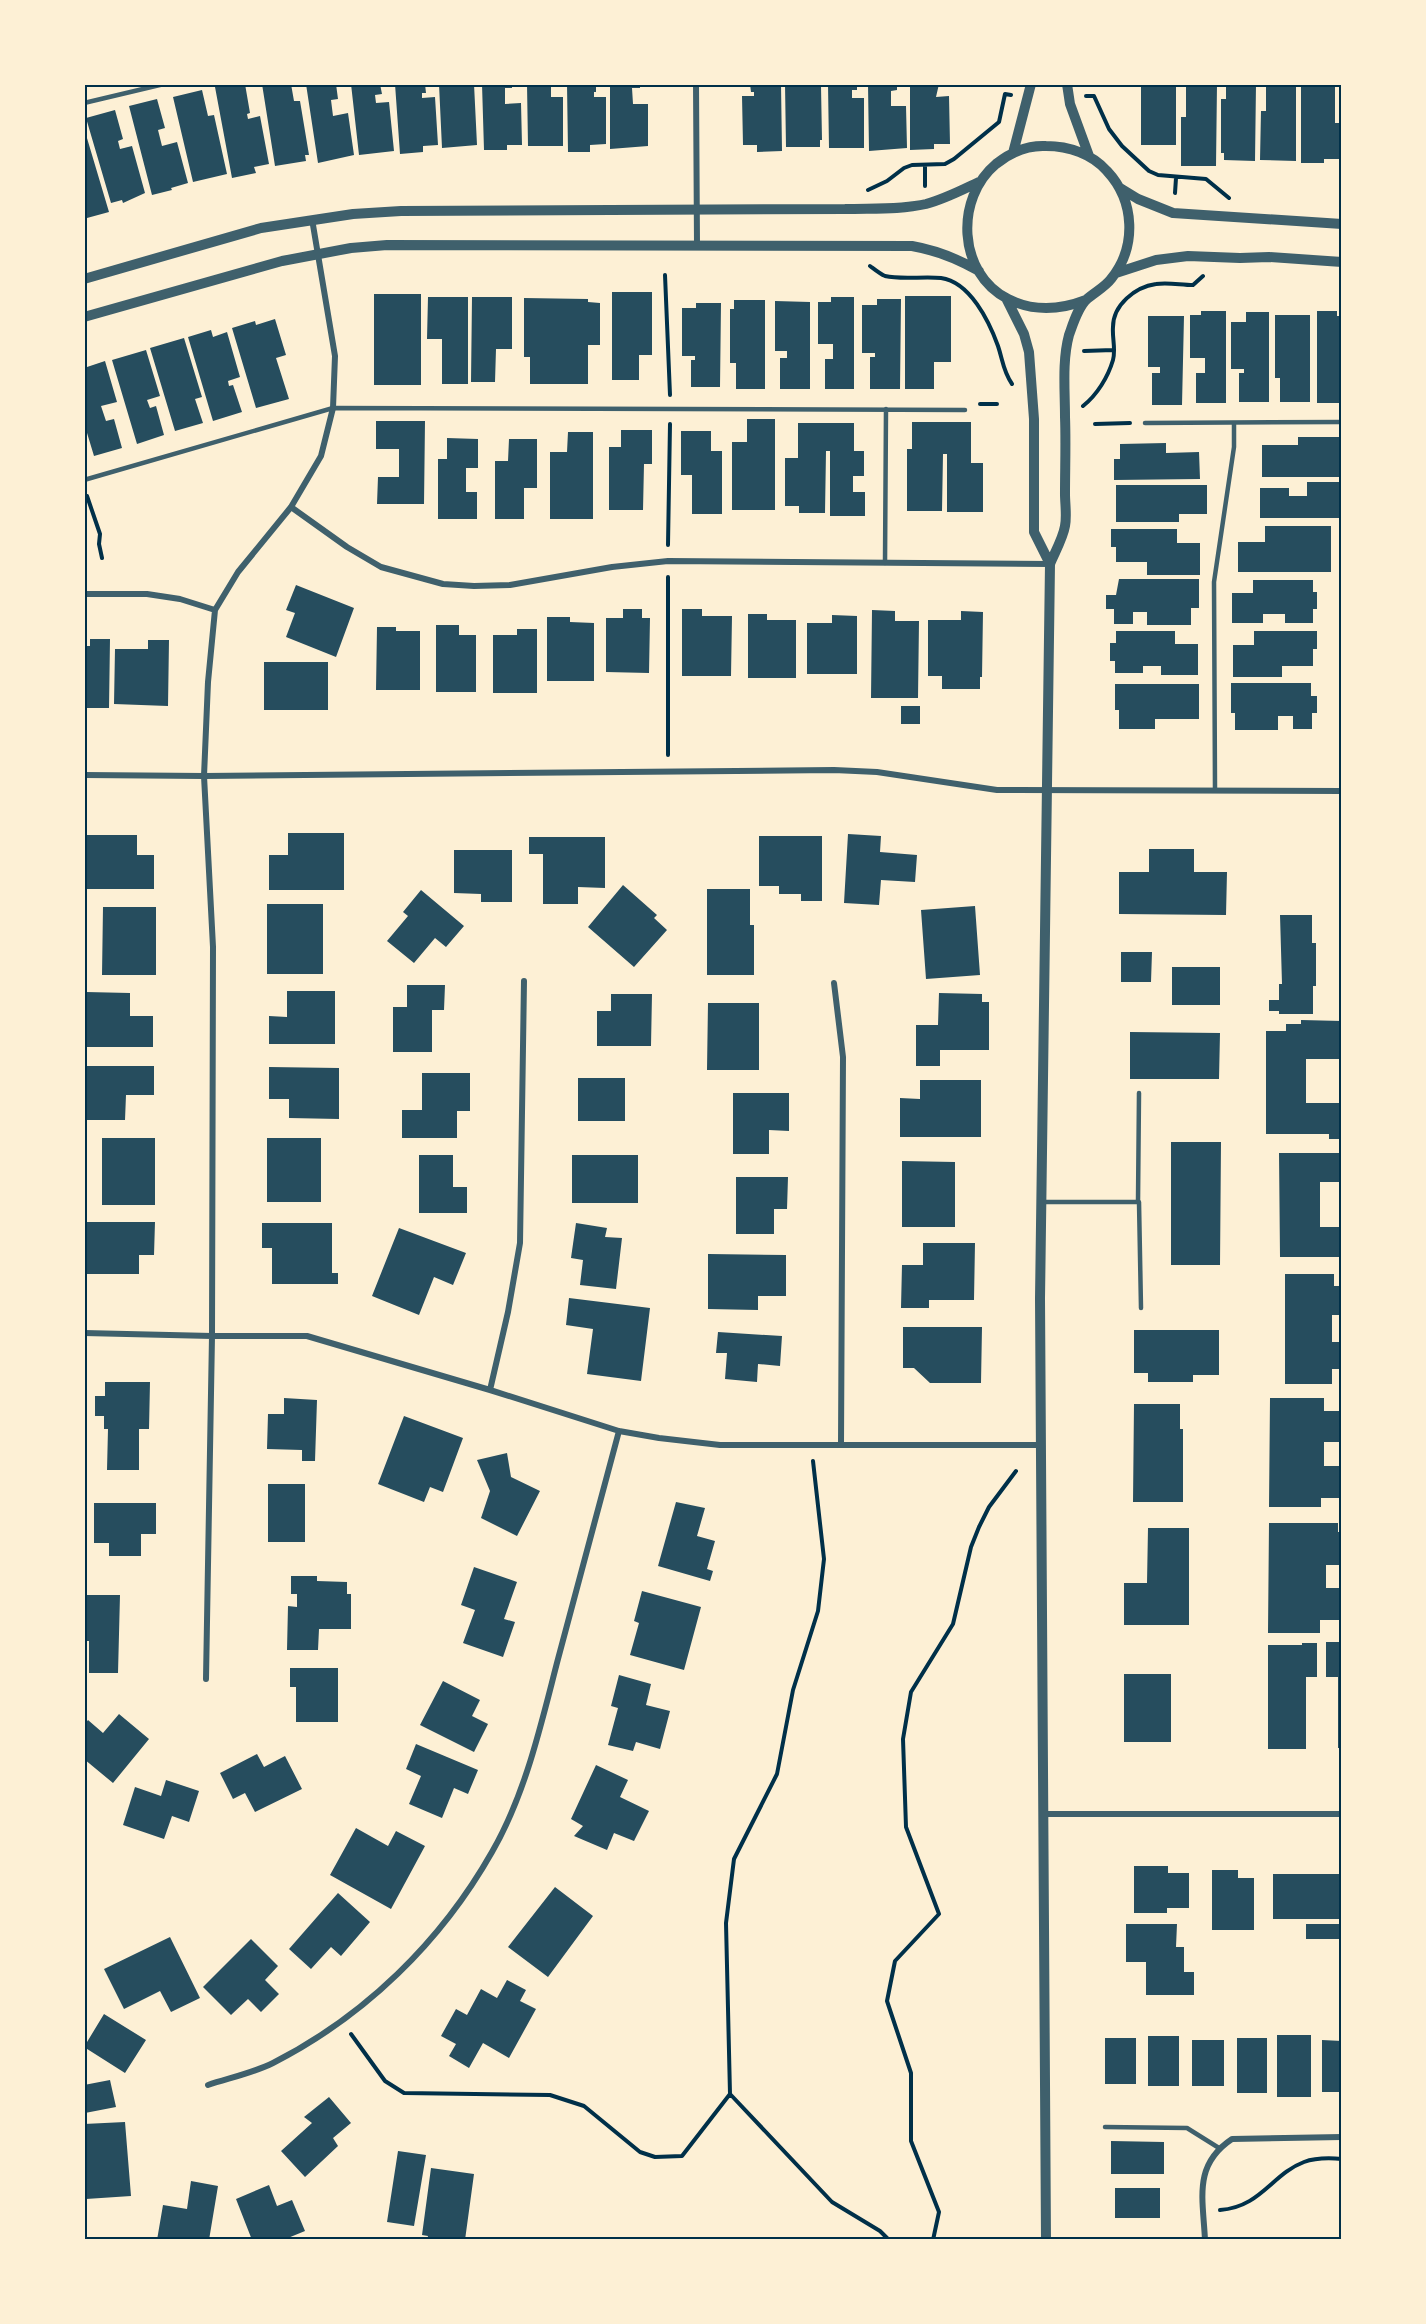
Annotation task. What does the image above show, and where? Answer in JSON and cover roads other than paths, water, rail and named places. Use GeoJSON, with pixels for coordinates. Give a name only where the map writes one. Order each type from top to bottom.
{"type":"FeatureCollection","features":[{"type":"Feature","properties":{"kind":"street"},"geometry":{"type":"LineString","coordinates":[[696,84],[697,245]]}},
{"type":"Feature","properties":{"kind":"street"},"geometry":{"type":"LineString","coordinates":[[1013,153],[1031,84]]}},
{"type":"Feature","properties":{"kind":"street"},"geometry":{"type":"LineString","coordinates":[[1067,84],[1070,104],[1089,156]]}},
{"type":"Feature","properties":{"kind":"street"},"geometry":{"type":"LineString","coordinates":[[1043,146],[1075,150],[1089,156],[1107,170],[1120,188],[1128,208],[1130,236],[1123,261],[1116,273],[1086,300],[1069,306],[1053,309],[1024,305],[1006,298],[987,282],[972,257],[966,227],[971,199],[979,182],[990,170],[1013,153],[1043,146]]}},
{"type":"Feature","properties":{"kind":"street"},"geometry":{"type":"LineString","coordinates":[[84,279],[261,228],[312,219],[401,211],[844,209],[924,204],[979,182]]}},
{"type":"Feature","properties":{"kind":"street"},"geometry":{"type":"LineString","coordinates":[[1120,188],[1156,207],[1173,213],[1342,224]]}},
{"type":"Feature","properties":{"kind":"street"},"geometry":{"type":"LineString","coordinates":[[206,1679],[212,1336],[213,948],[204,776],[208,682],[215,610],[238,572],[291,507],[321,456],[333,408],[335,356],[312,219]]}},
{"type":"Feature","properties":{"kind":"street"},"geometry":{"type":"LineString","coordinates":[[84,317],[247,269],[351,248],[387,245],[912,246],[960,261],[979,271]]}},
{"type":"Feature","properties":{"kind":"street"},"geometry":{"type":"LineString","coordinates":[[1116,273],[1156,260],[1188,256],[1269,257],[1342,262]]}},
{"type":"Feature","properties":{"kind":"street"},"geometry":{"type":"LineString","coordinates":[[1006,298],[1024,334],[1029,352],[1034,419],[1034,532],[1050,564]]}},
{"type":"Feature","properties":{"kind":"street"},"geometry":{"type":"LineString","coordinates":[[1046,2240],[1041,1202],[1050,564],[1065,526],[1066,351],[1076,317],[1086,300]]}},
{"type":"Feature","properties":{"kind":"street"},"geometry":{"type":"LineString","coordinates":[[291,507],[347,547],[381,567],[443,584],[510,585],[612,567],[668,561],[1050,564]]}},
{"type":"Feature","properties":{"kind":"street"},"geometry":{"type":"LineString","coordinates":[[84,594],[147,594],[180,598],[215,610]]}},
{"type":"Feature","properties":{"kind":"street"},"geometry":{"type":"LineString","coordinates":[[84,775],[877,772],[986,789],[1342,791]]}},
{"type":"Feature","properties":{"kind":"street"},"geometry":{"type":"LineString","coordinates":[[490,1390],[508,1312],[520,1243],[525,981]]}},
{"type":"Feature","properties":{"kind":"street"},"geometry":{"type":"LineString","coordinates":[[834,983],[843,1057],[841,1445]]}},
{"type":"Feature","properties":{"kind":"street"},"geometry":{"type":"LineString","coordinates":[[84,1333],[307,1336],[619,1431],[720,1445],[1041,1444]]}},
{"type":"Feature","properties":{"kind":"street"},"geometry":{"type":"LineString","coordinates":[[208,2085],[271,2064],[343,2021],[388,1985],[438,1931],[493,1851],[519,1793],[538,1733],[619,1431]]}},
{"type":"Feature","properties":{"kind":"street"},"geometry":{"type":"LineString","coordinates":[[1043,1814],[1342,1814]]}},
{"type":"Feature","properties":{"kind":"street"},"geometry":{"type":"LineString","coordinates":[[1205,2240],[1204,2173],[1209,2160],[1219,2148],[1232,2139],[1342,2137]]}},
{"type":"Feature","properties":{"kind":"lane"},"geometry":{"type":"LineString","coordinates":[[84,103],[164,84]]}},
{"type":"Feature","properties":{"kind":"lane"},"geometry":{"type":"LineString","coordinates":[[84,480],[333,408],[965,410]]}},
{"type":"Feature","properties":{"kind":"lane"},"geometry":{"type":"LineString","coordinates":[[885,563],[886,409]]}},
{"type":"Feature","properties":{"kind":"lane"},"geometry":{"type":"LineString","coordinates":[[1145,423],[1342,422]]}},
{"type":"Feature","properties":{"kind":"lane"},"geometry":{"type":"LineString","coordinates":[[1215,789],[1214,582],[1234,447],[1234,423]]}},
{"type":"Feature","properties":{"kind":"lane"},"geometry":{"type":"LineString","coordinates":[[1139,1093],[1138,1202],[1141,1308]]}},
{"type":"Feature","properties":{"kind":"lane"},"geometry":{"type":"LineString","coordinates":[[1041,1202],[1138,1202]]}},
{"type":"Feature","properties":{"kind":"lane"},"geometry":{"type":"LineString","coordinates":[[1104,2127],[1187,2128],[1219,2148]]}}]}
